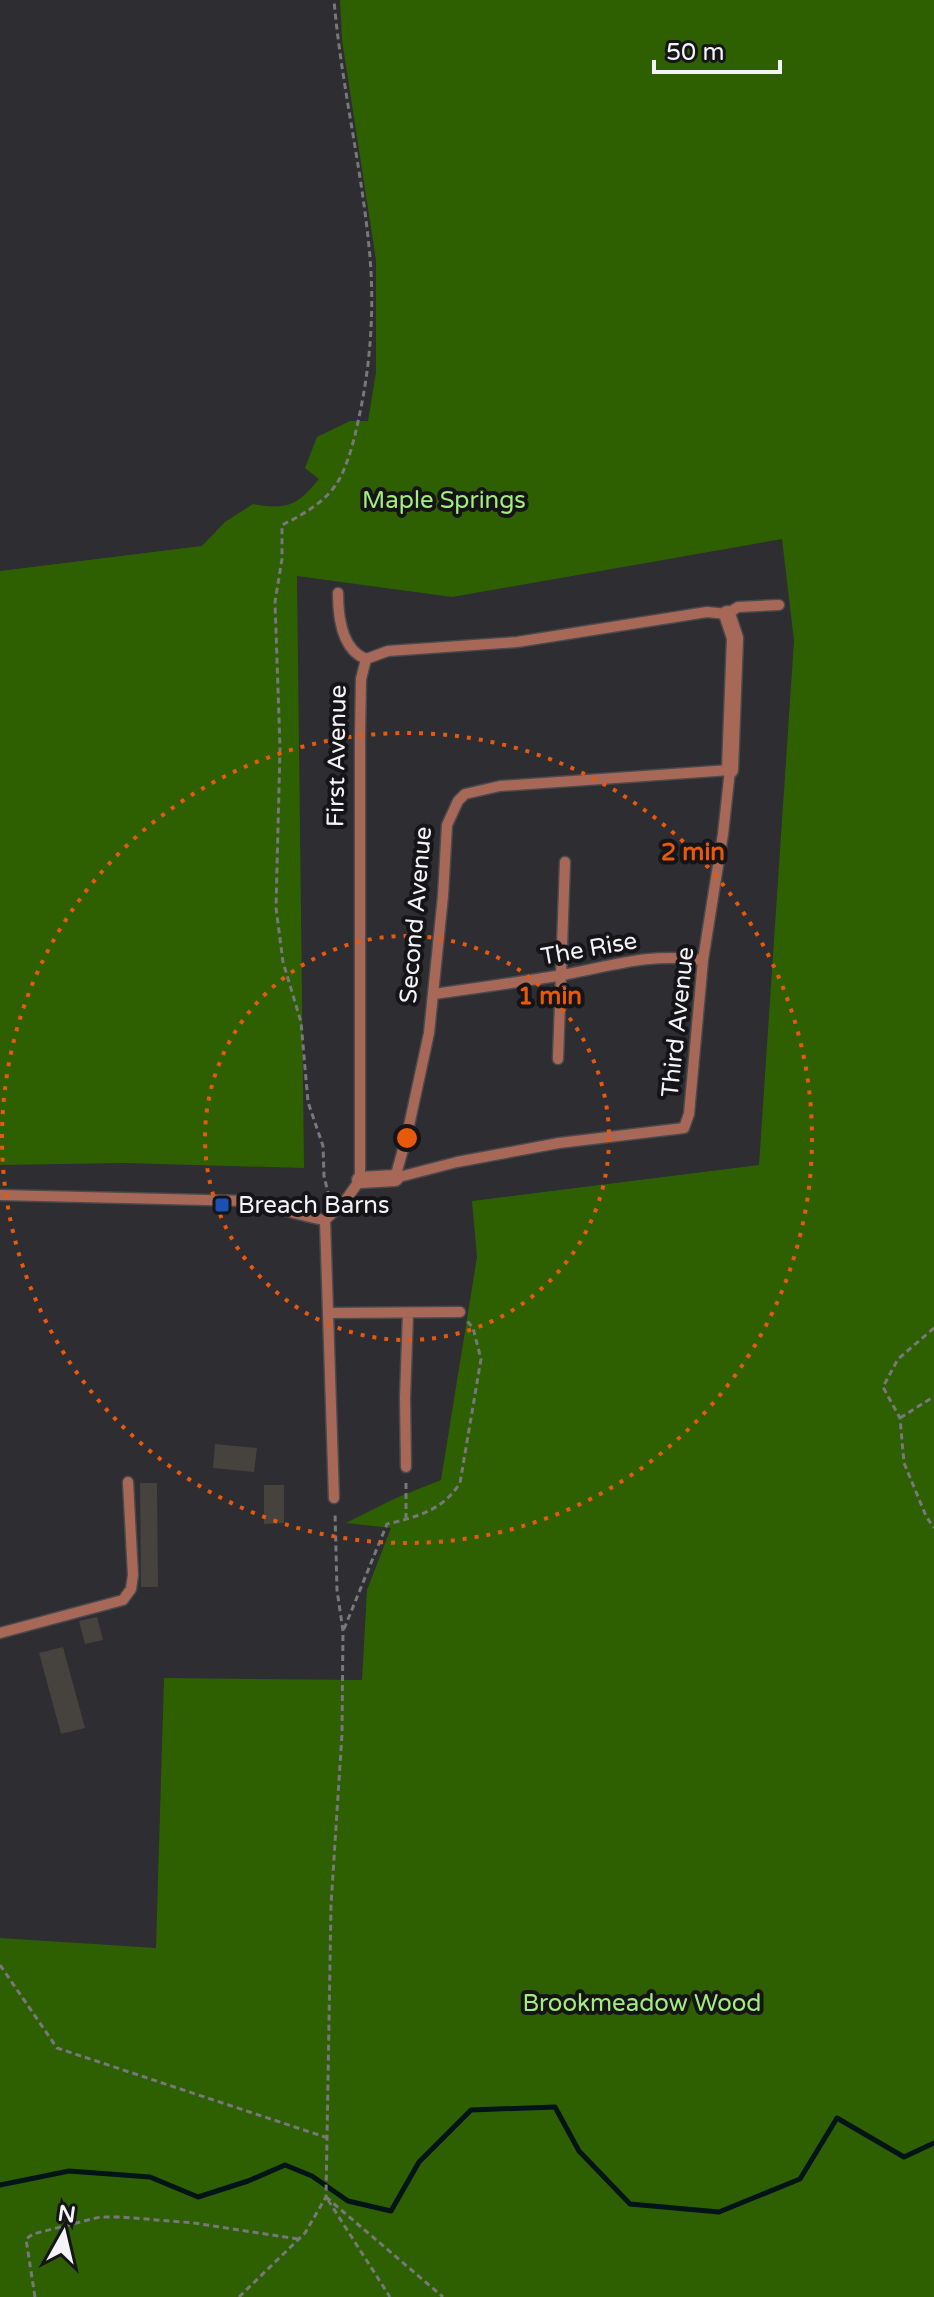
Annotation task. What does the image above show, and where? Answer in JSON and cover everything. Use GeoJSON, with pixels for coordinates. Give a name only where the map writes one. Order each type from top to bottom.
{"type":"FeatureCollection","features":[{"type":"Feature","properties":{"kind":"street"},"geometry":{"type":"LineString","coordinates":[[727,614],[735,638],[730,770]]}},
{"type":"Feature","properties":{"kind":"street"},"geometry":{"type":"LineString","coordinates":[[360,1180],[395,1178]]}},
{"type":"Feature","properties":{"kind":"lane"},"geometry":{"type":"LineString","coordinates":[[338,593],[338,610],[345,636],[357,656],[366,659]]}},
{"type":"Feature","properties":{"kind":"lane","name":"First Avenue"},"geometry":{"type":"LineString","coordinates":[[360,1180],[360,736],[361,679],[366,659],[388,651],[517,642],[707,612],[727,614],[738,607],[779,605]]}},
{"type":"Feature","properties":{"kind":"lane","name":"Third Avenue"},"geometry":{"type":"LineString","coordinates":[[395,1178],[457,1162],[559,1143],[684,1128],[689,1114],[703,960],[730,770]]}},
{"type":"Feature","properties":{"kind":"lane","name":"Second Avenue"},"geometry":{"type":"LineString","coordinates":[[395,1178],[417,1092],[434,994],[447,825],[458,801],[465,794],[500,786],[730,770]]}},
{"type":"Feature","properties":{"kind":"lane"},"geometry":{"type":"LineString","coordinates":[[558,1059],[565,862]]}},
{"type":"Feature","properties":{"kind":"lane","name":"The Rise"},"geometry":{"type":"LineString","coordinates":[[434,994],[563,975],[639,958],[672,956],[703,960]]}},
{"type":"Feature","properties":{"kind":"lane"},"geometry":{"type":"LineString","coordinates":[[334,1498],[325,1220],[345,1201],[360,1180]]}},
{"type":"Feature","properties":{"kind":"lane"},"geometry":{"type":"LineString","coordinates":[[0,1195],[247,1201],[283,1207],[325,1220]]}},
{"type":"Feature","properties":{"kind":"lane"},"geometry":{"type":"LineString","coordinates":[[329,1313],[460,1312]]}},
{"type":"Feature","properties":{"kind":"lane"},"geometry":{"type":"LineString","coordinates":[[406,1467],[408,1313]]}},
{"type":"Feature","properties":{"kind":"lane"},"geometry":{"type":"LineString","coordinates":[[0,1633],[123,1600],[131,1589],[133,1575],[128,1482]]}},
{"type":"Feature","properties":{"kind":"path"},"geometry":{"type":"LineString","coordinates":[[325,1220],[330,1202],[324,1176],[323,1146],[308,1102],[301,1022],[283,962],[276,908],[280,748],[275,602],[282,559],[282,525],[308,512],[336,485],[352,445],[362,406],[371,333],[370,249],[338,49],[334,0]]}},
{"type":"Feature","properties":{"kind":"path"},"geometry":{"type":"LineString","coordinates":[[343,1631],[387,1524],[426,1514],[453,1495],[460,1483],[481,1359],[473,1328],[460,1312]]}},
{"type":"Feature","properties":{"kind":"path"},"geometry":{"type":"LineString","coordinates":[[934,1328],[898,1359],[883,1387],[900,1418],[904,1463],[934,1528]]}},
{"type":"Feature","properties":{"kind":"path"},"geometry":{"type":"LineString","coordinates":[[900,1418],[932,1399]]}},
{"type":"Feature","properties":{"kind":"path"},"geometry":{"type":"LineString","coordinates":[[406,1519],[407,1490]]}},
{"type":"Feature","properties":{"kind":"path"},"geometry":{"type":"LineString","coordinates":[[239,2297],[299,2239],[326,2197],[331,1920],[342,1734],[343,1631],[337,1590],[334,1498]]}},
{"type":"Feature","properties":{"kind":"path"},"geometry":{"type":"LineString","coordinates":[[0,1965],[57,2048],[328,2138]]}},
{"type":"Feature","properties":{"kind":"path"},"geometry":{"type":"LineString","coordinates":[[326,2197],[390,2297]]}},
{"type":"Feature","properties":{"kind":"path"},"geometry":{"type":"LineString","coordinates":[[326,2197],[443,2297]]}},
{"type":"Feature","properties":{"kind":"path"},"geometry":{"type":"LineString","coordinates":[[35,2297],[26,2239],[33,2234],[100,2217],[169,2220],[299,2239]]}},
{"type":"Feature","properties":{"kind":"green space"},"geometry":{"type":"Polygon","coordinates":[[[340,0],[934,0],[934,2297],[0,2297],[0,1938],[156,1948],[164,1678],[362,1680],[367,1590],[391,1528],[346,1523],[441,1480],[477,1257],[472,1201],[759,1165],[794,641],[782,539],[452,597],[297,576],[304,1168],[123,1163],[0,1165],[0,571],[202,546],[225,522],[253,504],[283,506],[304,495],[319,479],[305,468],[317,437],[350,421],[368,421],[376,372],[376,260],[342,40],[340,0]]]}},
{"type":"Feature","properties":{"kind":"building"},"geometry":{"type":"Polygon","coordinates":[[[215,1444],[257,1448],[254,1472],[213,1468],[215,1444]]]}},
{"type":"Feature","properties":{"kind":"building"},"geometry":{"type":"Polygon","coordinates":[[[140,1483],[157,1483],[158,1587],[141,1587],[140,1483]]]}},
{"type":"Feature","properties":{"kind":"building"},"geometry":{"type":"Polygon","coordinates":[[[264,1485],[284,1485],[284,1523],[264,1524],[264,1485]]]}},
{"type":"Feature","properties":{"kind":"building"},"geometry":{"type":"Polygon","coordinates":[[[97,1617],[103,1640],[85,1644],[79,1621],[97,1617]]]}},
{"type":"Feature","properties":{"kind":"building"},"geometry":{"type":"Polygon","coordinates":[[[63,1647],[85,1728],[61,1734],[39,1653],[63,1647]]]}},
{"type":"Feature","properties":{"kind":"waterway"},"geometry":{"type":"LineString","coordinates":[[0,2185],[69,2171],[150,2177],[198,2197],[285,2165],[312,2176],[348,2201],[391,2211],[419,2162],[471,2110],[555,2107],[579,2151],[630,2204],[719,2212],[800,2179],[837,2118],[904,2157],[934,2143]]}},
{"type":"Feature","properties":{"kind":"place","name":"Breach Barns"},"geometry":{"type":"Point","coordinates":[222,1205]}},
{"type":"Feature","properties":{"kind":"park label","name":"Maple Springs"},"geometry":{"type":"Point","coordinates":[444,500]}},
{"type":"Feature","properties":{"kind":"park label","name":"Brookmeadow Wood"},"geometry":{"type":"Point","coordinates":[642,2003]}}]}
